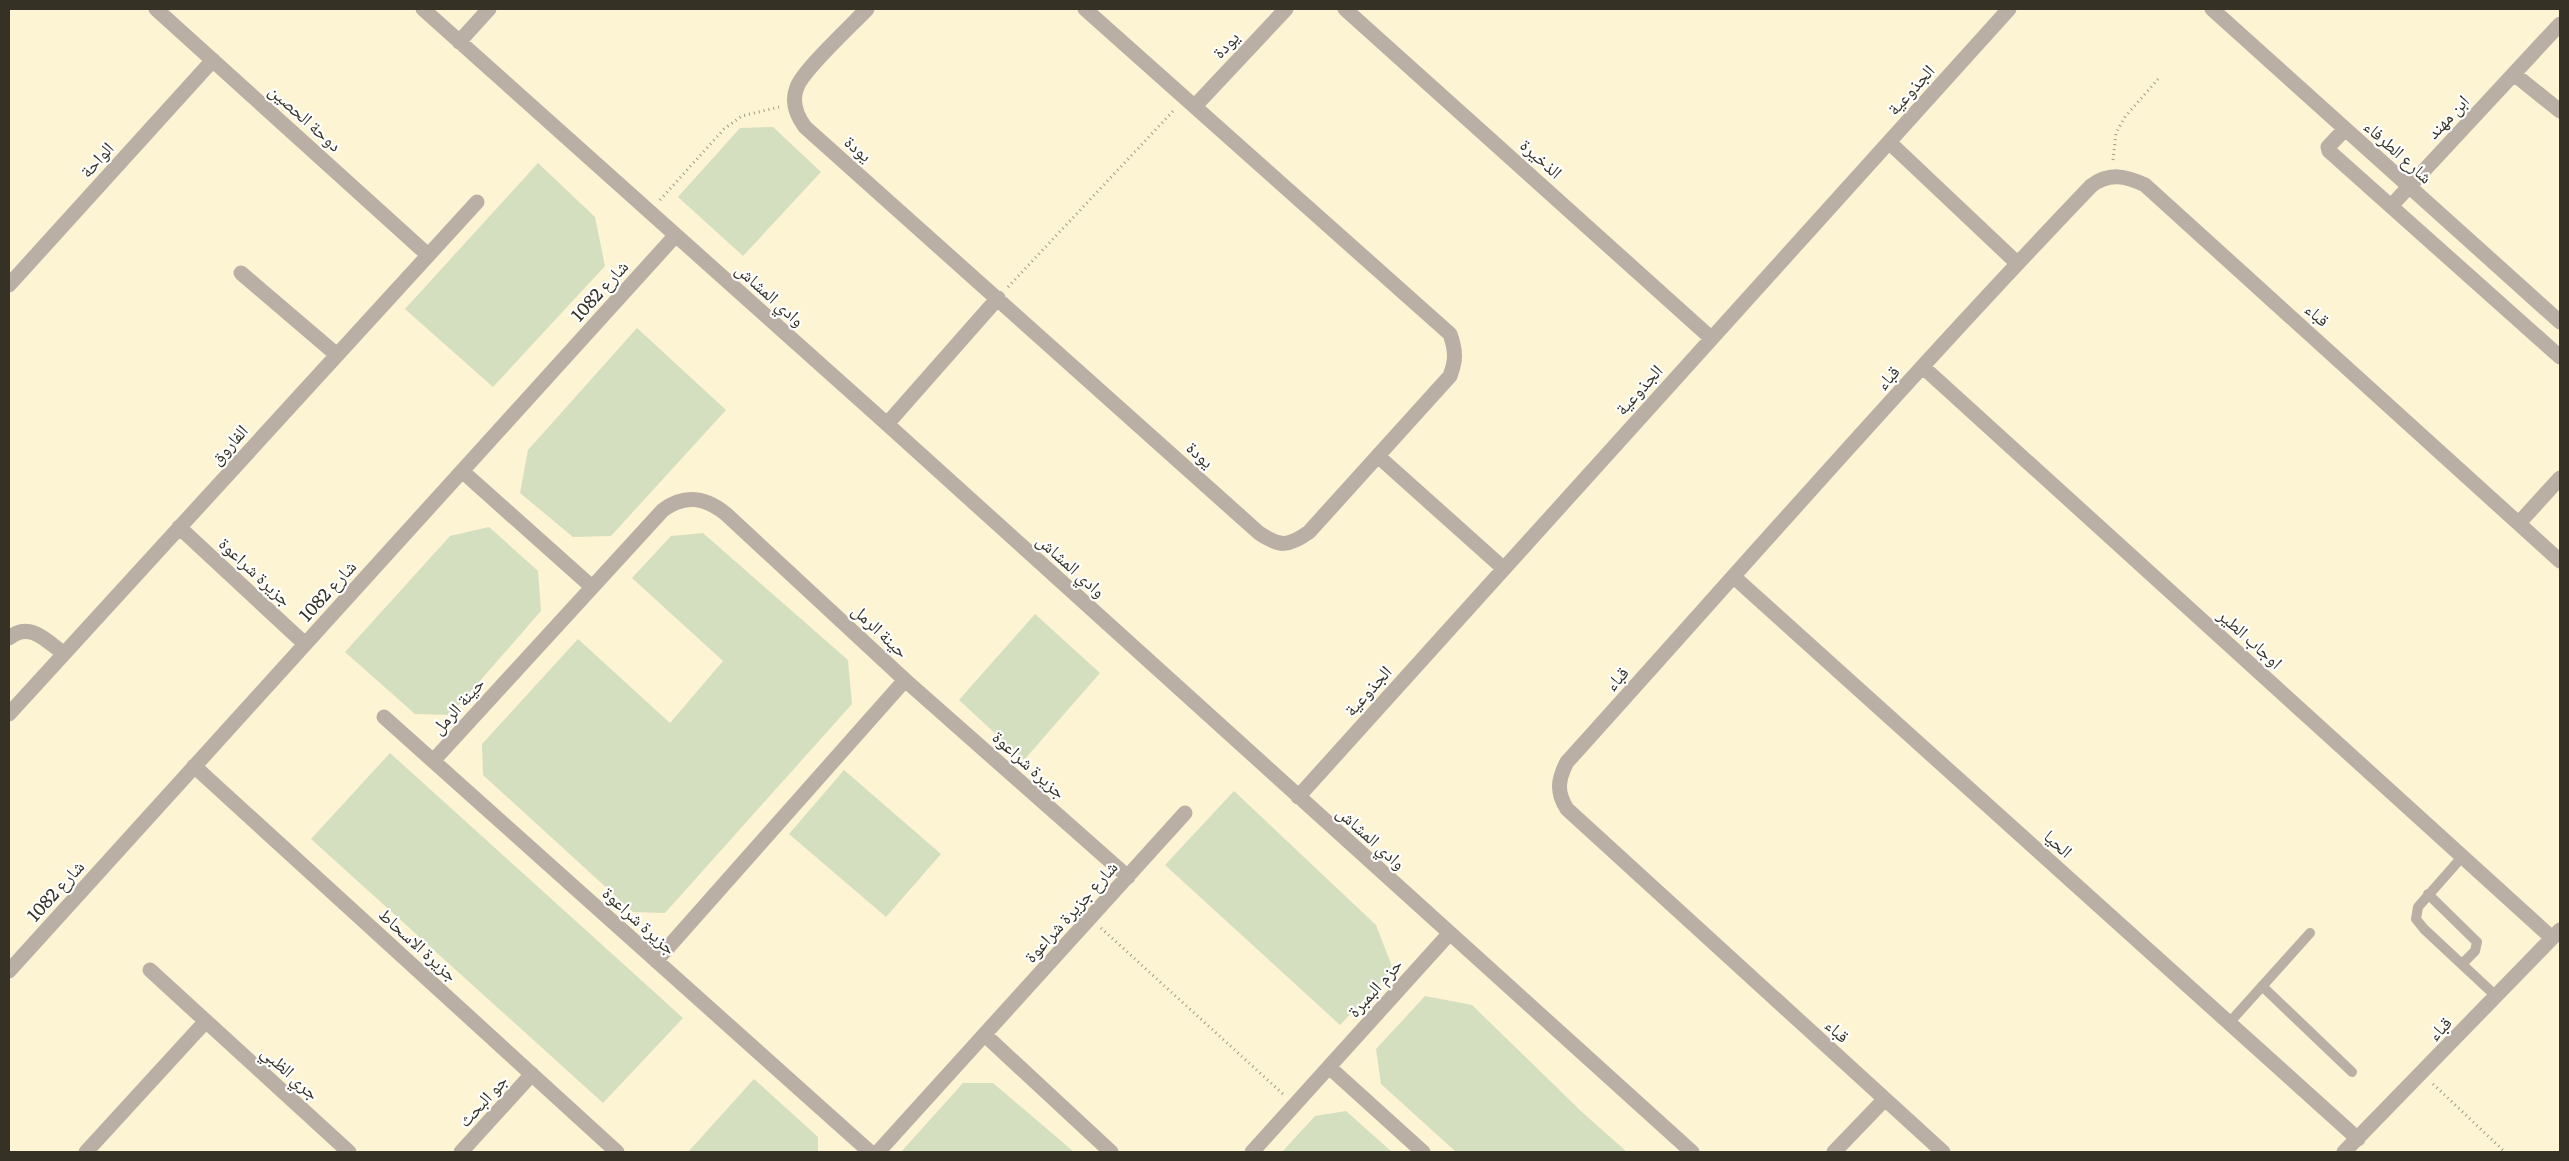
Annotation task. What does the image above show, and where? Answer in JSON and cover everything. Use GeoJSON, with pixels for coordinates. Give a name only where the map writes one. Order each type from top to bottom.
{"type":"FeatureCollection","features":[{"type":"Feature","properties":{"kind":"street","name":"دوحة الحصين"},"geometry":{"type":"LineString","coordinates":[[156,9],[428,255]]}},
{"type":"Feature","properties":{"kind":"street","name":"وادي المشاش"},"geometry":{"type":"LineString","coordinates":[[423,9],[887,424],[1692,1152]]}},
{"type":"Feature","properties":{"kind":"street"},"geometry":{"type":"LineString","coordinates":[[460,42],[489,9]]}},
{"type":"Feature","properties":{"kind":"street"},"geometry":{"type":"LineString","coordinates":[[795,105],[794,96],[802,78],[866,9]]}},
{"type":"Feature","properties":{"kind":"street","name":"يودة"},"geometry":{"type":"LineString","coordinates":[[795,105],[797,116],[804,127],[998,298],[1259,533],[1272,541],[1284,544],[1295,542],[1309,532],[1379,457],[1450,376],[1456,362],[1456,350],[1450,334],[1085,9]]}},
{"type":"Feature","properties":{"kind":"street","name":"يودة"},"geometry":{"type":"LineString","coordinates":[[1190,102],[1286,9]]}},
{"type":"Feature","properties":{"kind":"street","name":"الذخيرة"},"geometry":{"type":"LineString","coordinates":[[1345,9],[1711,338]]}},
{"type":"Feature","properties":{"kind":"street","name":"الجذوعية"},"geometry":{"type":"LineString","coordinates":[[1298,797],[2009,9]]}},
{"type":"Feature","properties":{"kind":"street","name":"شارع الطرفاء"},"geometry":{"type":"LineString","coordinates":[[2212,9],[2560,322]]}},
{"type":"Feature","properties":{"kind":"street","name":"ابن مهند"},"geometry":{"type":"LineString","coordinates":[[2392,205],[2560,24]]}},
{"type":"Feature","properties":{"kind":"street","name":"الواحة"},"geometry":{"type":"LineString","coordinates":[[9,285],[213,60]]}},
{"type":"Feature","properties":{"kind":"street"},"geometry":{"type":"LineString","coordinates":[[2514,74],[2560,111]]}},
{"type":"Feature","properties":{"kind":"street"},"geometry":{"type":"LineString","coordinates":[[2345,129],[2328,147],[2329,152],[2392,205],[2560,357]]}},
{"type":"Feature","properties":{"kind":"street"},"geometry":{"type":"LineString","coordinates":[[1890,143],[2017,263]]}},
{"type":"Feature","properties":{"kind":"street","name":"قباء"},"geometry":{"type":"LineString","coordinates":[[1943,1152],[1567,809],[1561,799],[1559,778],[1567,762],[2017,263],[2092,186],[2100,179],[2113,176],[2129,178],[2145,185],[2560,561]]}},
{"type":"Feature","properties":{"kind":"street","name":"الفاروق"},"geometry":{"type":"LineString","coordinates":[[9,714],[476,202]]}},
{"type":"Feature","properties":{"kind":"street","name":"شارع 1082"},"geometry":{"type":"LineString","coordinates":[[9,971],[675,236]]}},
{"type":"Feature","properties":{"kind":"street"},"geometry":{"type":"LineString","coordinates":[[241,273],[337,355]]}},
{"type":"Feature","properties":{"kind":"street"},"geometry":{"type":"LineString","coordinates":[[887,424],[998,298]]}},
{"type":"Feature","properties":{"kind":"street","name":"اوجاب الطير"},"geometry":{"type":"LineString","coordinates":[[1923,367],[2462,857],[2556,934]]}},
{"type":"Feature","properties":{"kind":"street"},"geometry":{"type":"LineString","coordinates":[[1379,457],[1503,568]]}},
{"type":"Feature","properties":{"kind":"street"},"geometry":{"type":"LineString","coordinates":[[462,471],[592,587]]}},
{"type":"Feature","properties":{"kind":"street"},"geometry":{"type":"LineString","coordinates":[[2519,523],[2560,478]]}},
{"type":"Feature","properties":{"kind":"street","name":"حينة الرمل"},"geometry":{"type":"LineString","coordinates":[[433,761],[663,510],[682,500],[705,501],[726,514],[905,680],[656,961]]}},
{"type":"Feature","properties":{"kind":"street","name":"جزيرة شراعوة"},"geometry":{"type":"LineString","coordinates":[[179,527],[306,644]]}},
{"type":"Feature","properties":{"kind":"street","name":"الحيا"},"geometry":{"type":"LineString","coordinates":[[1734,577],[2358,1139]]}},
{"type":"Feature","properties":{"kind":"street"},"geometry":{"type":"LineString","coordinates":[[9,638],[16,632],[28,630],[40,635],[64,654]]}},
{"type":"Feature","properties":{"kind":"street","name":"جزيرة شراعوة"},"geometry":{"type":"LineString","coordinates":[[905,680],[1128,877]]}},
{"type":"Feature","properties":{"kind":"street","name":"جزيرة شراعوة"},"geometry":{"type":"LineString","coordinates":[[384,717],[870,1152]]}},
{"type":"Feature","properties":{"kind":"street","name":"جزيرة الاسحاط"},"geometry":{"type":"LineString","coordinates":[[194,766],[617,1152]]}},
{"type":"Feature","properties":{"kind":"street","name":"شارع جزيرة شراعوة"},"geometry":{"type":"LineString","coordinates":[[878,1152],[1092,920],[1186,813]]}},
{"type":"Feature","properties":{"kind":"street","name":"حزم البمبرة"},"geometry":{"type":"LineString","coordinates":[[1252,1152],[1449,934]]}},
{"type":"Feature","properties":{"kind":"street","name":"قباء"},"geometry":{"type":"LineString","coordinates":[[2344,1152],[2497,997],[2556,934]]}},
{"type":"Feature","properties":{"kind":"street","name":"جري الظبي"},"geometry":{"type":"LineString","coordinates":[[150,970],[349,1152]]}},
{"type":"Feature","properties":{"kind":"street"},"geometry":{"type":"LineString","coordinates":[[86,1152],[206,1021]]}},
{"type":"Feature","properties":{"kind":"street"},"geometry":{"type":"LineString","coordinates":[[984,1035],[1111,1152]]}},
{"type":"Feature","properties":{"kind":"street"},"geometry":{"type":"LineString","coordinates":[[1329,1067],[1424,1152]]}},
{"type":"Feature","properties":{"kind":"street","name":"جو البحث"},"geometry":{"type":"LineString","coordinates":[[461,1152],[532,1074]]}},
{"type":"Feature","properties":{"kind":"street"},"geometry":{"type":"LineString","coordinates":[[1834,1152],[1884,1100]]}},
{"type":"Feature","properties":{"kind":"lane"},"geometry":{"type":"LineString","coordinates":[[2462,857],[2418,907],[2416,919],[2424,929],[2497,997]]}},
{"type":"Feature","properties":{"kind":"lane"},"geometry":{"type":"LineString","coordinates":[[2428,894],[2477,942],[2475,951],[2462,964]]}},
{"type":"Feature","properties":{"kind":"lane"},"geometry":{"type":"LineString","coordinates":[[2229,1023],[2310,933]]}},
{"type":"Feature","properties":{"kind":"lane"},"geometry":{"type":"LineString","coordinates":[[2262,986],[2352,1072]]}},
{"type":"Feature","properties":{"kind":"path"},"geometry":{"type":"LineString","coordinates":[[2113,176],[2116,133],[2125,117],[2158,79]]}},
{"type":"Feature","properties":{"kind":"path"},"geometry":{"type":"LineString","coordinates":[[998,298],[1190,102]]}},
{"type":"Feature","properties":{"kind":"path"},"geometry":{"type":"LineString","coordinates":[[648,212],[724,129],[742,116],[765,109],[795,105]]}},
{"type":"Feature","properties":{"kind":"path"},"geometry":{"type":"LineString","coordinates":[[1092,920],[1295,1105]]}},
{"type":"Feature","properties":{"kind":"path"},"geometry":{"type":"LineString","coordinates":[[2422,1073],[2505,1152]]}},
{"type":"Feature","properties":{"kind":"building"},"geometry":{"type":"Polygon","coordinates":[[[773,127],[821,172],[743,256],[678,197],[740,128],[773,127]]]}},
{"type":"Feature","properties":{"kind":"building"},"geometry":{"type":"Polygon","coordinates":[[[538,163],[595,217],[605,266],[493,387],[405,309],[538,163]]]}},
{"type":"Feature","properties":{"kind":"building"},"geometry":{"type":"Polygon","coordinates":[[[637,328],[726,410],[611,536],[573,537],[520,493],[528,450],[637,328]]]}},
{"type":"Feature","properties":{"kind":"building"},"geometry":{"type":"Polygon","coordinates":[[[489,527],[538,571],[541,611],[450,715],[415,714],[345,652],[450,536],[489,527]]]}},
{"type":"Feature","properties":{"kind":"building"},"geometry":{"type":"Polygon","coordinates":[[[703,533],[848,660],[852,704],[665,913],[633,912],[483,775],[482,744],[578,639],[670,723],[723,661],[632,578],[671,536],[703,533]]]}},
{"type":"Feature","properties":{"kind":"building"},"geometry":{"type":"Polygon","coordinates":[[[1035,614],[1100,673],[1024,760],[959,700],[1035,614]]]}},
{"type":"Feature","properties":{"kind":"building"},"geometry":{"type":"Polygon","coordinates":[[[390,753],[683,1018],[603,1103],[311,839],[390,753]]]}},
{"type":"Feature","properties":{"kind":"building"},"geometry":{"type":"Polygon","coordinates":[[[844,770],[941,854],[886,917],[789,834],[844,770]]]}},
{"type":"Feature","properties":{"kind":"building"},"geometry":{"type":"Polygon","coordinates":[[[1234,791],[1376,925],[1393,969],[1340,1025],[1165,865],[1234,791]]]}},
{"type":"Feature","properties":{"kind":"building"},"geometry":{"type":"Polygon","coordinates":[[[1425,996],[1472,1005],[1583,1113],[1627,1152],[1456,1152],[1381,1084],[1376,1049],[1425,996]]]}},
{"type":"Feature","properties":{"kind":"building"},"geometry":{"type":"Polygon","coordinates":[[[754,1079],[818,1137],[818,1152],[688,1152],[754,1079]]]}},
{"type":"Feature","properties":{"kind":"building"},"geometry":{"type":"Polygon","coordinates":[[[963,1083],[993,1083],[1074,1152],[901,1152],[963,1083]]]}},
{"type":"Feature","properties":{"kind":"building"},"geometry":{"type":"Polygon","coordinates":[[[1346,1111],[1392,1152],[1282,1152],[1315,1116],[1346,1111]]]}}]}
